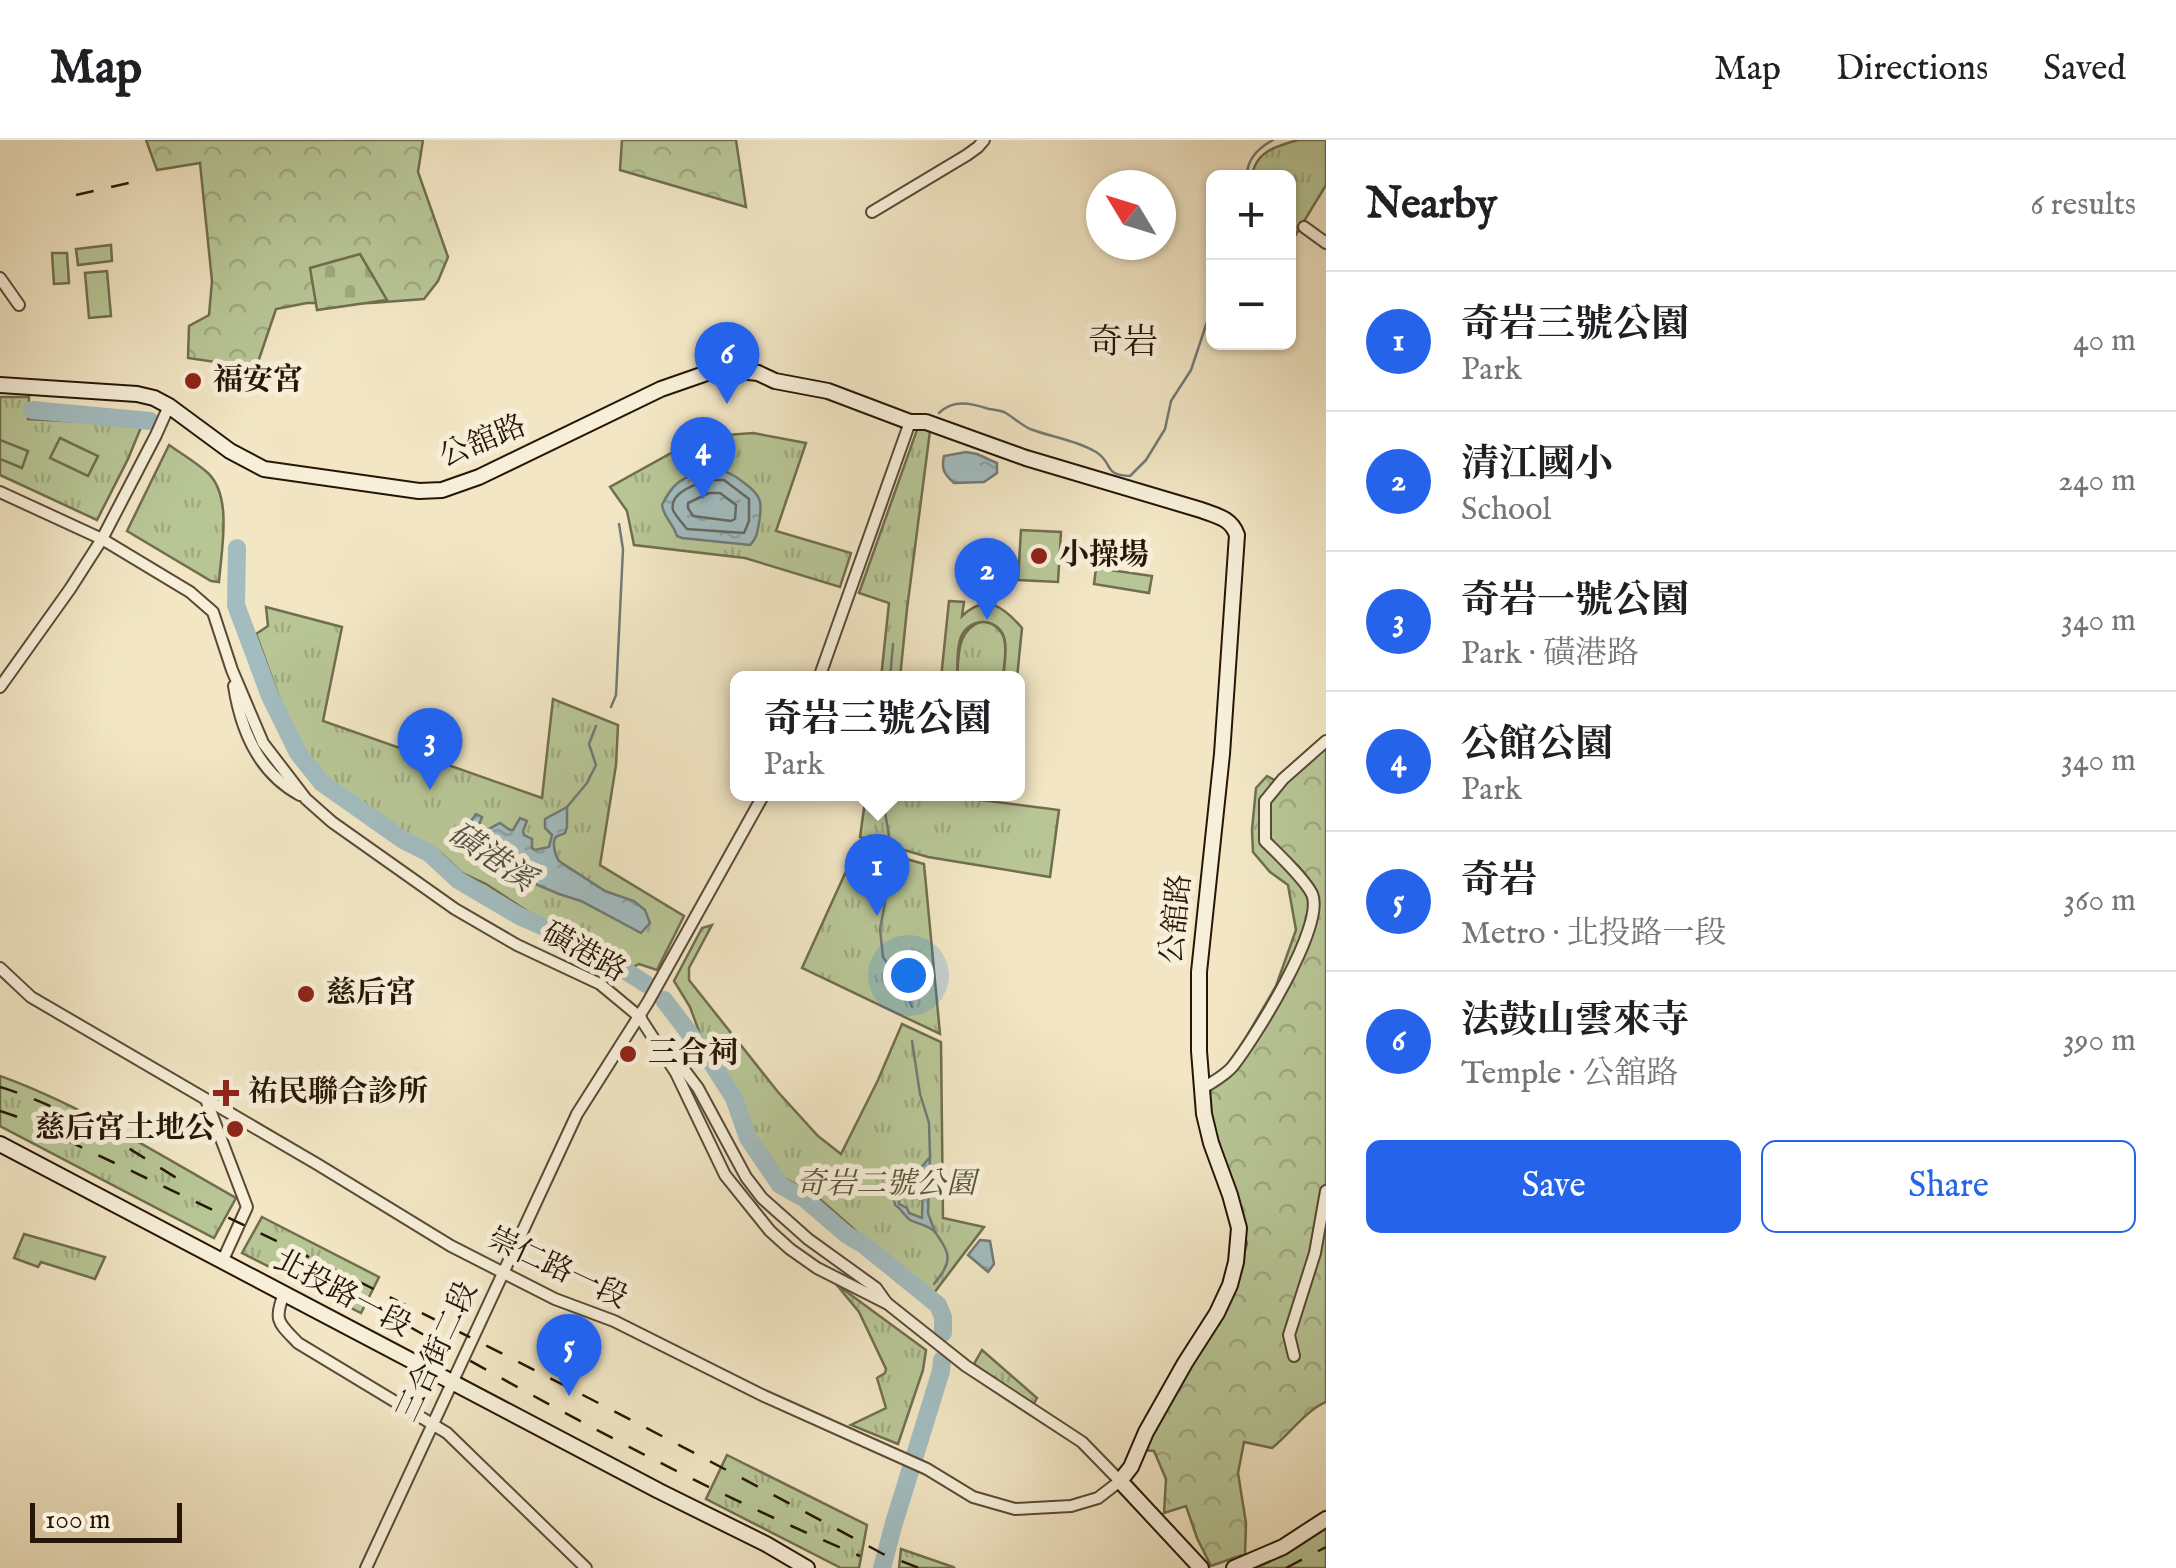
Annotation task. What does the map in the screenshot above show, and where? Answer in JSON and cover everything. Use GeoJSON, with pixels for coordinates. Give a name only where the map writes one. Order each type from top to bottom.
{"type":"FeatureCollection","features":[{"type":"Feature","properties":{"kind":"street"},"geometry":{"type":"LineString","coordinates":[[872,212],[984,140]]}},
{"type":"Feature","properties":{"kind":"street"},"geometry":{"type":"LineString","coordinates":[[1304,227],[1326,243]]}},
{"type":"Feature","properties":{"kind":"street"},"geometry":{"type":"LineString","coordinates":[[0,278],[19,305]]}},
{"type":"Feature","properties":{"kind":"street","name":"公舘路"},"geometry":{"type":"LineString","coordinates":[[0,385],[154,398],[166,412],[264,469],[419,491],[442,490],[479,478],[661,389],[707,373],[758,373],[775,381],[828,391],[1227,520],[1237,535],[1222,754],[1199,972],[1202,1089],[1210,1143],[1239,1228],[1236,1262],[1217,1313],[1184,1363],[1120,1481]]}},
{"type":"Feature","properties":{"kind":"street"},"geometry":{"type":"LineString","coordinates":[[0,687],[102,539],[166,412]]}},
{"type":"Feature","properties":{"kind":"street"},"geometry":{"type":"LineString","coordinates":[[822,671],[924,423]]}},
{"type":"Feature","properties":{"kind":"street","name":"磺港路"},"geometry":{"type":"LineString","coordinates":[[0,492],[102,539],[190,592],[214,612],[232,670],[263,742],[306,798],[332,822],[442,900],[504,938],[600,984],[639,1016],[698,1088],[746,1177],[762,1198],[808,1239],[876,1288],[888,1304]]}},
{"type":"Feature","properties":{"kind":"street"},"geometry":{"type":"LineString","coordinates":[[1202,1089],[1230,1070],[1262,1022],[1294,967],[1315,913],[1312,894],[1265,842],[1265,801],[1326,742]]}},
{"type":"Feature","properties":{"kind":"street","name":"三合街二段"},"geometry":{"type":"LineString","coordinates":[[366,1568],[576,1114],[664,975],[760,801]]}},
{"type":"Feature","properties":{"kind":"street","name":"崇仁路一段"},"geometry":{"type":"LineString","coordinates":[[0,968],[31,996],[450,1246],[555,1299],[614,1321],[746,1388],[900,1456],[974,1497],[1015,1510],[1072,1506],[1098,1498],[1120,1481]]}},
{"type":"Feature","properties":{"kind":"street","name":"磺港路"},"geometry":{"type":"LineString","coordinates":[[639,1016],[676,1073],[725,1175],[770,1231],[804,1258],[888,1304],[961,1362],[1082,1442],[1120,1481]]}},
{"type":"Feature","properties":{"kind":"street"},"geometry":{"type":"LineString","coordinates":[[207,1101],[247,1207],[222,1262]]}},
{"type":"Feature","properties":{"kind":"street","name":"北投路一段"},"geometry":{"type":"LineString","coordinates":[[0,1144],[806,1568]]}},
{"type":"Feature","properties":{"kind":"street"},"geometry":{"type":"LineString","coordinates":[[1294,1356],[1289,1335],[1315,1253],[1326,1190]]}},
{"type":"Feature","properties":{"kind":"street"},"geometry":{"type":"LineString","coordinates":[[284,1294],[276,1314],[298,1343],[446,1433],[586,1568]]}},
{"type":"Feature","properties":{"kind":"street"},"geometry":{"type":"LineString","coordinates":[[1120,1481],[1201,1568]]}},
{"type":"Feature","properties":{"kind":"street"},"geometry":{"type":"LineString","coordinates":[[1234,1568],[1283,1547],[1326,1519]]}},
{"type":"Feature","properties":{"kind":"green space"},"geometry":{"type":"Polygon","coordinates":[[[146,140],[423,140],[418,172],[448,257],[438,281],[424,299],[307,303],[276,309],[256,368],[188,358],[189,326],[209,315],[212,281],[200,163],[157,170],[146,140]]]}},
{"type":"Feature","properties":{"kind":"green space"},"geometry":{"type":"Polygon","coordinates":[[[622,140],[736,140],[746,207],[620,170],[622,140]]]}},
{"type":"Feature","properties":{"kind":"green space"},"geometry":{"type":"Polygon","coordinates":[[[1298,140],[1326,140],[1326,185],[1296,234],[1296,170],[1254,170],[1262,156],[1298,140]]]}},
{"type":"Feature","properties":{"kind":"green space"},"geometry":{"type":"Polygon","coordinates":[[[111,245],[112,261],[78,265],[76,249],[111,245]]]}},
{"type":"Feature","properties":{"kind":"green space"},"geometry":{"type":"Polygon","coordinates":[[[52,253],[67,253],[69,283],[54,284],[52,253]]]}},
{"type":"Feature","properties":{"kind":"green space"},"geometry":{"type":"Polygon","coordinates":[[[360,254],[387,300],[317,310],[310,268],[360,254]]]}},
{"type":"Feature","properties":{"kind":"green space"},"geometry":{"type":"Polygon","coordinates":[[[107,271],[111,316],[89,318],[85,273],[107,271]]]}},
{"type":"Feature","properties":{"kind":"green space"},"geometry":{"type":"Polygon","coordinates":[[[0,397],[29,397],[28,419],[142,425],[97,520],[0,475],[0,397]]]}},
{"type":"Feature","properties":{"kind":"green space"},"geometry":{"type":"Polygon","coordinates":[[[918,427],[930,431],[901,671],[882,671],[889,603],[859,593],[918,427]]]}},
{"type":"Feature","properties":{"kind":"green space"},"geometry":{"type":"Polygon","coordinates":[[[753,433],[806,443],[776,531],[851,553],[840,587],[745,558],[634,545],[627,511],[610,487],[700,437],[753,433]]]}},
{"type":"Feature","properties":{"kind":"green space"},"geometry":{"type":"Polygon","coordinates":[[[60,438],[98,456],[88,476],[50,458],[60,438]]]}},
{"type":"Feature","properties":{"kind":"green space"},"geometry":{"type":"Polygon","coordinates":[[[0,440],[28,451],[22,468],[0,459],[0,440]]]}},
{"type":"Feature","properties":{"kind":"green space"},"geometry":{"type":"Polygon","coordinates":[[[169,445],[208,473],[221,496],[224,525],[219,582],[211,581],[127,531],[169,445]]]}},
{"type":"Feature","properties":{"kind":"green space","name":"小操場"},"geometry":{"type":"Polygon","coordinates":[[[1021,530],[1061,532],[1058,582],[1018,580],[1021,530]]]}},
{"type":"Feature","properties":{"kind":"green space"},"geometry":{"type":"Polygon","coordinates":[[[1096,568],[1152,576],[1149,593],[1094,584],[1096,568]]]}},
{"type":"Feature","properties":{"kind":"green space"},"geometry":{"type":"Polygon","coordinates":[[[949,601],[964,602],[962,616],[979,605],[994,605],[1022,628],[1018,671],[1004,671],[1004,637],[995,626],[983,622],[970,626],[961,637],[957,671],[942,671],[949,601]]]}},
{"type":"Feature","properties":{"kind":"green space"},"geometry":{"type":"Polygon","coordinates":[[[266,607],[342,627],[323,721],[542,798],[553,699],[618,725],[616,765],[600,865],[684,916],[657,970],[639,964],[633,967],[579,935],[547,923],[462,873],[442,854],[412,839],[328,783],[301,749],[256,634],[268,626],[266,607]]]}},
{"type":"Feature","properties":{"kind":"green space"},"geometry":{"type":"Polygon","coordinates":[[[983,621],[999,629],[1005,643],[1004,671],[958,671],[963,636],[983,621]]]}},
{"type":"Feature","properties":{"kind":"green space"},"geometry":{"type":"Polygon","coordinates":[[[1326,740],[1326,1402],[1272,1448],[1244,1442],[1238,1473],[1246,1523],[1245,1554],[1211,1566],[1186,1506],[1164,1513],[1166,1479],[1154,1451],[1143,1450],[1229,1296],[1247,1244],[1234,1192],[1214,1139],[1206,1096],[1210,1080],[1227,1070],[1276,986],[1296,930],[1288,885],[1253,852],[1256,788],[1267,776],[1278,782],[1326,740]]]}},
{"type":"Feature","properties":{"kind":"green space"},"geometry":{"type":"Polygon","coordinates":[[[865,801],[988,801],[1059,810],[1050,877],[928,857],[860,837],[865,801]]]}},
{"type":"Feature","properties":{"kind":"green space"},"geometry":{"type":"Polygon","coordinates":[[[858,845],[924,864],[940,1034],[802,968],[858,845]]]}},
{"type":"Feature","properties":{"kind":"green space","name":"奇岩二號公園"},"geometry":{"type":"Polygon","coordinates":[[[712,925],[689,968],[689,980],[778,1092],[818,1136],[841,1154],[902,1024],[941,1042],[943,1218],[984,1227],[931,1297],[813,1193],[784,1178],[755,1137],[737,1098],[724,1088],[714,1072],[690,1007],[674,981],[702,928],[712,925]]]}},
{"type":"Feature","properties":{"kind":"green space"},"geometry":{"type":"Polygon","coordinates":[[[0,1076],[91,1116],[236,1198],[214,1238],[0,1126],[0,1076]]]}},
{"type":"Feature","properties":{"kind":"green space"},"geometry":{"type":"Polygon","coordinates":[[[262,1217],[379,1277],[361,1313],[242,1253],[262,1217]]]}},
{"type":"Feature","properties":{"kind":"green space"},"geometry":{"type":"Polygon","coordinates":[[[24,1234],[105,1257],[95,1279],[41,1262],[38,1267],[14,1258],[24,1234]]]}},
{"type":"Feature","properties":{"kind":"green space"},"geometry":{"type":"Polygon","coordinates":[[[836,1284],[926,1350],[898,1444],[851,1425],[886,1408],[877,1378],[886,1369],[859,1312],[836,1284]]]}},
{"type":"Feature","properties":{"kind":"green space"},"geometry":{"type":"Polygon","coordinates":[[[982,1350],[1037,1398],[1033,1405],[974,1364],[982,1350]]]}},
{"type":"Feature","properties":{"kind":"green space"},"geometry":{"type":"Polygon","coordinates":[[[727,1455],[867,1525],[859,1568],[841,1568],[706,1499],[727,1455]]]}},
{"type":"Feature","properties":{"kind":"green space"},"geometry":{"type":"Polygon","coordinates":[[[1326,1528],[1326,1568],[1256,1568],[1286,1554],[1326,1528]]]}},
{"type":"Feature","properties":{"kind":"green space"},"geometry":{"type":"Polygon","coordinates":[[[901,1549],[953,1567],[955,1568],[899,1568],[901,1549]]]}},
{"type":"Feature","properties":{"kind":"water"},"geometry":{"type":"Polygon","coordinates":[[[966,452],[997,463],[997,473],[984,482],[954,483],[944,471],[944,456],[966,452]]]}},
{"type":"Feature","properties":{"kind":"water"},"geometry":{"type":"Polygon","coordinates":[[[706,470],[730,473],[757,495],[760,515],[750,545],[677,536],[662,505],[679,482],[706,470]]]}},
{"type":"Feature","properties":{"kind":"water"},"geometry":{"type":"Polygon","coordinates":[[[567,807],[565,833],[554,842],[559,861],[605,891],[634,901],[645,910],[650,923],[641,933],[581,901],[528,881],[498,849],[478,845],[468,830],[476,814],[482,817],[479,825],[485,831],[500,823],[513,830],[520,818],[527,821],[523,831],[532,839],[532,848],[549,847],[552,835],[545,828],[545,819],[567,807]]]}},
{"type":"Feature","properties":{"kind":"water"},"geometry":{"type":"Polygon","coordinates":[[[930,1157],[928,1213],[935,1232],[910,1220],[894,1200],[930,1157]],[[923,1178],[899,1200],[909,1213],[922,1218],[923,1178]]]}},
{"type":"Feature","properties":{"kind":"water"},"geometry":{"type":"Polygon","coordinates":[[[980,1240],[990,1241],[994,1264],[988,1272],[968,1255],[980,1240]]]}},
{"type":"Feature","properties":{"kind":"waterway"},"geometry":{"type":"LineString","coordinates":[[1248,170],[1254,155],[1273,140]]}},
{"type":"Feature","properties":{"kind":"waterway"},"geometry":{"type":"LineString","coordinates":[[939,413],[962,404],[1002,411],[1030,429],[1088,448],[1101,456],[1112,471],[1130,476],[1146,460],[1165,429],[1171,401],[1191,370],[1206,325]]}},
{"type":"Feature","properties":{"kind":"waterway","name":"磺港溪"},"geometry":{"type":"LineString","coordinates":[[32,410],[150,421]]}},
{"type":"Feature","properties":{"kind":"waterway"},"geometry":{"type":"LineString","coordinates":[[611,707],[616,695],[623,549],[619,524]]}},
{"type":"Feature","properties":{"kind":"waterway","name":"磺港溪"},"geometry":{"type":"LineString","coordinates":[[237,548],[236,605],[270,696],[298,753],[322,783],[403,840],[429,853],[458,880],[521,917],[584,944],[646,984]]}},
{"type":"Feature","properties":{"kind":"waterway"},"geometry":{"type":"LineString","coordinates":[[891,671],[893,644]]}},
{"type":"Feature","properties":{"kind":"waterway"},"geometry":{"type":"LineString","coordinates":[[567,807],[596,765],[589,744],[596,726]]}},
{"type":"Feature","properties":{"kind":"waterway"},"geometry":{"type":"LineString","coordinates":[[883,801],[889,836]]}},
{"type":"Feature","properties":{"kind":"waterway"},"geometry":{"type":"LineString","coordinates":[[887,873],[880,929],[883,957],[912,1007]]}},
{"type":"Feature","properties":{"kind":"waterway","name":"磺港溪"},"geometry":{"type":"LineString","coordinates":[[664,1000],[734,1098],[748,1138],[780,1185],[805,1199],[938,1305],[943,1333]]}},
{"type":"Feature","properties":{"kind":"waterway"},"geometry":{"type":"LineString","coordinates":[[912,1041],[929,1123],[930,1157]]}},
{"type":"Feature","properties":{"kind":"waterway"},"geometry":{"type":"LineString","coordinates":[[934,1284],[948,1258],[935,1232]]}},
{"type":"Feature","properties":{"kind":"waterway","name":"磺港溪"},"geometry":{"type":"LineString","coordinates":[[882,1568],[942,1360]]}},
{"type":"Feature","properties":{"kind":"railway"},"geometry":{"type":"LineString","coordinates":[[76,195],[142,180]]}},
{"type":"Feature","properties":{"kind":"railway"},"geometry":{"type":"LineString","coordinates":[[0,1087],[72,1116],[183,1182]]}},
{"type":"Feature","properties":{"kind":"railway"},"geometry":{"type":"LineString","coordinates":[[0,1111],[343,1274],[560,1383],[883,1554],[919,1568]]}},
{"type":"Feature","properties":{"kind":"railway"},"geometry":{"type":"LineString","coordinates":[[345,1290],[663,1464],[860,1556]]}},
{"type":"Feature","properties":{"kind":"railway"},"geometry":{"type":"LineString","coordinates":[[1286,1568],[1326,1547]]}},
{"type":"Feature","properties":{"kind":"place","name":"福安宮"},"geometry":{"type":"Point","coordinates":[193,381]}},
{"type":"Feature","properties":{"kind":"place","name":"法鼓山雲來寺"},"geometry":{"type":"Point","coordinates":[727,404]}},
{"type":"Feature","properties":{"kind":"place","name":"公館公園"},"geometry":{"type":"Point","coordinates":[703,499]}},
{"type":"Feature","properties":{"kind":"place","name":"小操場"},"geometry":{"type":"Point","coordinates":[1039,556]}},
{"type":"Feature","properties":{"kind":"place","name":"清江國小"},"geometry":{"type":"Point","coordinates":[987,620]}},
{"type":"Feature","properties":{"kind":"place","name":"奇岩一號公園"},"geometry":{"type":"Point","coordinates":[430,790]}},
{"type":"Feature","properties":{"kind":"place","name":"奇岩三號公園"},"geometry":{"type":"Point","coordinates":[877,916]}},
{"type":"Feature","properties":{"kind":"place","name":"慈后宮"},"geometry":{"type":"Point","coordinates":[306,994]}},
{"type":"Feature","properties":{"kind":"place","name":"三合祠"},"geometry":{"type":"Point","coordinates":[628,1054]}},
{"type":"Feature","properties":{"kind":"place","name":"祐民聯合診所"},"geometry":{"type":"Point","coordinates":[226,1093]}},
{"type":"Feature","properties":{"kind":"place","name":"慈后宮土地公"},"geometry":{"type":"Point","coordinates":[235,1129]}},
{"type":"Feature","properties":{"kind":"place","name":"奇岩"},"geometry":{"type":"Point","coordinates":[569,1396]}},
{"type":"Feature","properties":{"kind":"district","name":"奇岩"},"geometry":{"type":"Point","coordinates":[1123,343]}}]}
